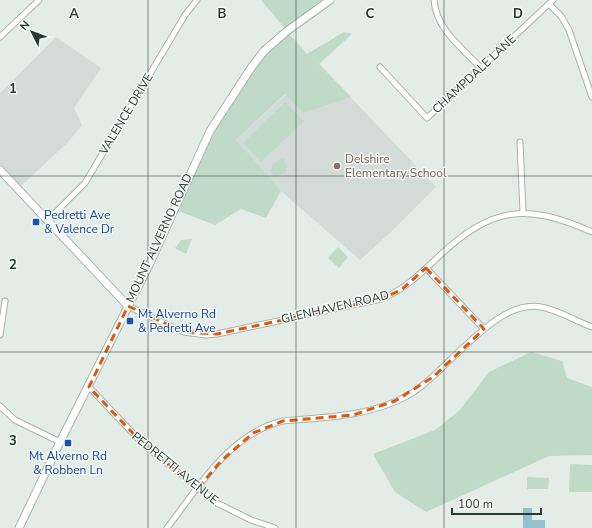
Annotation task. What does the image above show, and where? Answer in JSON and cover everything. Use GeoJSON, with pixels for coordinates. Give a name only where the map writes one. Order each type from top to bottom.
{"type":"FeatureCollection","features":[{"type":"Feature","properties":{"kind":"street"},"geometry":{"type":"LineString","coordinates":[[0,37],[39,0]]}},
{"type":"Feature","properties":{"kind":"street","name":"VALENCE DRIVE"},"geometry":{"type":"LineString","coordinates":[[47,221],[86,183],[185,15],[197,0]]}},
{"type":"Feature","properties":{"kind":"street","name":"MOUNT ALVERNO ROAD"},"geometry":{"type":"LineString","coordinates":[[19,528],[128,306],[210,131],[251,68],[264,51],[287,31],[330,0]]}},
{"type":"Feature","properties":{"kind":"street"},"geometry":{"type":"LineString","coordinates":[[434,0],[436,12],[443,27],[481,68]]}},
{"type":"Feature","properties":{"kind":"street"},"geometry":{"type":"LineString","coordinates":[[551,2],[569,30],[592,97]]}},
{"type":"Feature","properties":{"kind":"street","name":"CHAMPDALE LANE"},"geometry":{"type":"LineString","coordinates":[[380,68],[428,118],[551,2]]}},
{"type":"Feature","properties":{"kind":"street"},"geometry":{"type":"LineString","coordinates":[[520,142],[523,213]]}},
{"type":"Feature","properties":{"kind":"street"},"geometry":{"type":"LineString","coordinates":[[0,170],[128,306]]}},
{"type":"Feature","properties":{"kind":"street","name":"GLENHAVEN ROAD"},"geometry":{"type":"LineString","coordinates":[[128,306],[182,331],[195,334],[217,334],[381,298],[401,290],[472,228],[496,218],[523,213],[553,216],[592,232]]}},
{"type":"Feature","properties":{"kind":"street"},"geometry":{"type":"LineString","coordinates":[[426,268],[484,329]]}},
{"type":"Feature","properties":{"kind":"street"},"geometry":{"type":"LineString","coordinates":[[0,335],[6,301]]}},
{"type":"Feature","properties":{"kind":"street"},"geometry":{"type":"LineString","coordinates":[[167,528],[221,461],[253,433],[262,428],[283,422],[353,415],[395,402],[433,378],[484,329],[510,310],[534,306],[551,309],[592,327]]}},
{"type":"Feature","properties":{"kind":"street","name":"PEDRETTI AVENUE"},"geometry":{"type":"LineString","coordinates":[[88,387],[145,446],[223,507],[251,520],[275,528]]}},
{"type":"Feature","properties":{"kind":"street"},"geometry":{"type":"LineString","coordinates":[[0,406],[15,420],[60,442]]}},
{"type":"Feature","properties":{"kind":"highlighted area"},"geometry":{"type":"Polygon","coordinates":[[[426,268],[484,329],[433,377],[395,401],[353,415],[283,421],[253,433],[221,461],[198,488],[145,446],[89,387],[128,306],[184,332],[217,334],[381,299],[401,290],[426,268]]]}},
{"type":"Feature","properties":{"kind":"shaded area"},"geometry":{"type":"Polygon","coordinates":[[[56,37],[101,68],[74,108],[82,125],[69,141],[18,189],[0,170],[0,93],[56,37]]]}},
{"type":"Feature","properties":{"kind":"shaded area","name":"Delshire Elementary School"},"geometry":{"type":"Polygon","coordinates":[[[319,64],[436,187],[391,232],[360,260],[274,185],[236,140],[319,64]]]}},
{"type":"Feature","properties":{"kind":"green space"},"geometry":{"type":"Polygon","coordinates":[[[261,0],[330,0],[287,31],[261,0]]]}},
{"type":"Feature","properties":{"kind":"green space"},"geometry":{"type":"Polygon","coordinates":[[[287,31],[307,54],[344,32],[352,34],[319,64],[351,97],[303,113],[285,94],[236,140],[281,191],[266,218],[241,209],[215,225],[173,209],[196,160],[251,68],[287,31]]]}},
{"type":"Feature","properties":{"kind":"green space"},"geometry":{"type":"Polygon","coordinates":[[[285,102],[304,121],[261,162],[243,143],[285,102]]]}},
{"type":"Feature","properties":{"kind":"green space"},"geometry":{"type":"Polygon","coordinates":[[[284,158],[287,172],[274,177],[270,171],[274,162],[284,158]]]}},
{"type":"Feature","properties":{"kind":"green space"},"geometry":{"type":"Polygon","coordinates":[[[192,239],[186,254],[175,248],[181,240],[192,239]]]}},
{"type":"Feature","properties":{"kind":"green space"},"geometry":{"type":"Polygon","coordinates":[[[338,247],[348,257],[339,268],[328,258],[338,247]]]}},
{"type":"Feature","properties":{"kind":"green space"},"geometry":{"type":"Polygon","coordinates":[[[531,352],[562,361],[567,378],[592,387],[592,455],[549,456],[426,512],[395,492],[373,454],[435,430],[460,410],[489,372],[531,352]]]}},
{"type":"Feature","properties":{"kind":"green space"},"geometry":{"type":"Polygon","coordinates":[[[570,464],[592,465],[592,492],[569,492],[570,464]]]}},
{"type":"Feature","properties":{"kind":"green space"},"geometry":{"type":"Polygon","coordinates":[[[527,477],[549,478],[548,489],[527,489],[527,477]]]}},
{"type":"Feature","properties":{"kind":"water"},"geometry":{"type":"Polygon","coordinates":[[[523,508],[532,508],[532,520],[545,520],[545,528],[523,528],[523,508]]]}},
{"type":"Feature","properties":{"kind":"place","name":"Delshire Elementary School"},"geometry":{"type":"Point","coordinates":[337,166]}},
{"type":"Feature","properties":{"kind":"place","name":"Pedretti Ave & Valence Dr"},"geometry":{"type":"Point","coordinates":[36,222]}},
{"type":"Feature","properties":{"kind":"place","name":"Mt Alverno Rd & Pedretti Ave"},"geometry":{"type":"Point","coordinates":[130,321]}},
{"type":"Feature","properties":{"kind":"place","name":"Mt Alverno Rd & Robben Ln"},"geometry":{"type":"Point","coordinates":[68,443]}}]}
